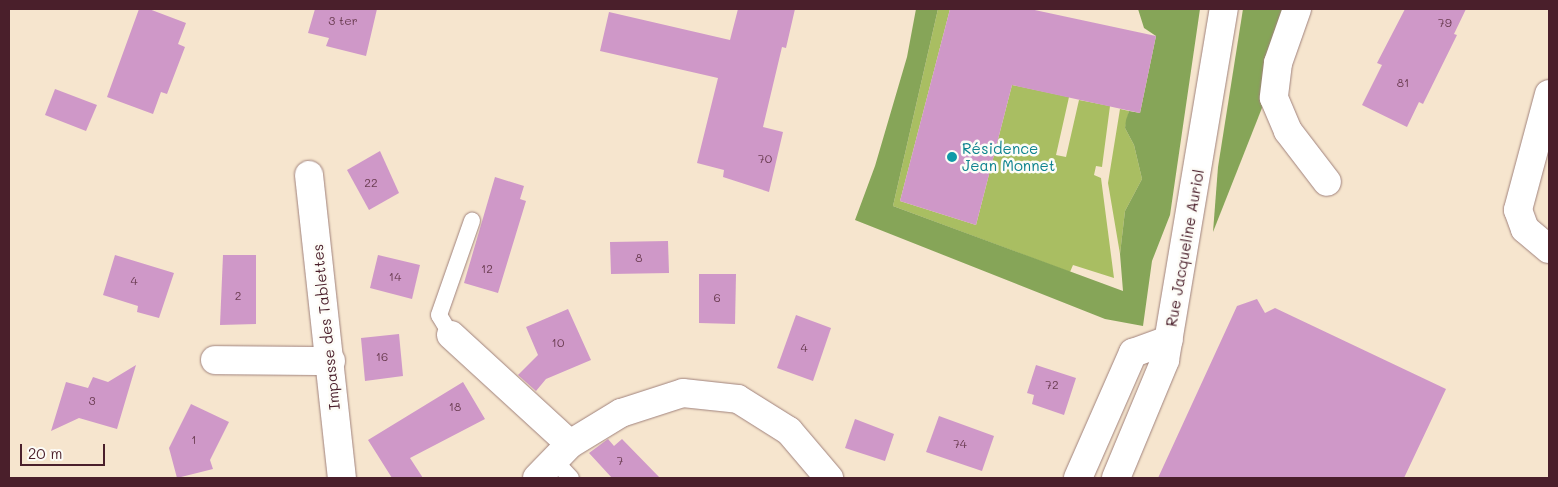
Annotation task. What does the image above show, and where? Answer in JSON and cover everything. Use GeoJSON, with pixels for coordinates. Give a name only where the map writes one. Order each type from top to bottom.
{"type":"FeatureCollection","features":[{"type":"Feature","properties":{"kind":"street","name":"Rue Jacqueline Auriol"},"geometry":{"type":"LineString","coordinates":[[1116,478],[1157,383],[1169,340],[1224,9]]}},
{"type":"Feature","properties":{"kind":"street"},"geometry":{"type":"LineString","coordinates":[[1297,9],[1278,63],[1274,98],[1288,131],[1327,182]]}},
{"type":"Feature","properties":{"kind":"street"},"geometry":{"type":"LineString","coordinates":[[1549,94],[1518,210],[1525,229],[1549,249]]}},
{"type":"Feature","properties":{"kind":"street","name":"Impasse des Tablettes"},"geometry":{"type":"LineString","coordinates":[[309,175],[331,361],[342,478]]}},
{"type":"Feature","properties":{"kind":"street"},"geometry":{"type":"LineString","coordinates":[[450,335],[558,465],[621,413],[683,393],[738,399],[789,431],[829,478]]}},
{"type":"Feature","properties":{"kind":"street"},"geometry":{"type":"LineString","coordinates":[[1078,478],[1133,354],[1169,340]]}},
{"type":"Feature","properties":{"kind":"street"},"geometry":{"type":"LineString","coordinates":[[215,360],[331,361]]}},
{"type":"Feature","properties":{"kind":"lane"},"geometry":{"type":"LineString","coordinates":[[450,335],[439,315],[472,221]]}},
{"type":"Feature","properties":{"kind":"green space"},"geometry":{"type":"Polygon","coordinates":[[[916,9],[938,9],[893,206],[1123,291],[1120,254],[1125,211],[1142,179],[1134,145],[1125,128],[1126,120],[1129,111],[1140,113],[1156,36],[1144,28],[1138,9],[1200,9],[1170,215],[1152,261],[1143,326],[1105,319],[855,220],[875,166],[907,57],[916,9]]]}},
{"type":"Feature","properties":{"kind":"green space"},"geometry":{"type":"Polygon","coordinates":[[[938,9],[950,9],[900,201],[976,225],[1012,85],[1069,97],[1056,155],[1066,157],[1079,100],[1110,106],[1102,167],[1096,166],[1094,175],[1101,178],[1114,278],[1073,265],[1070,272],[893,206],[938,9]]]}},
{"type":"Feature","properties":{"kind":"green space"},"geometry":{"type":"Polygon","coordinates":[[[1243,9],[1301,9],[1213,232],[1218,167],[1243,9]]]}},
{"type":"Feature","properties":{"kind":"green space"},"geometry":{"type":"Polygon","coordinates":[[[1120,109],[1129,111],[1125,128],[1134,145],[1142,179],[1125,211],[1120,254],[1108,183],[1120,109]]]}},
{"type":"Feature","properties":{"kind":"building"},"geometry":{"type":"Polygon","coordinates":[[[139,9],[149,9],[186,23],[178,44],[185,47],[167,94],[161,92],[153,114],[107,97],[139,9]]]}},
{"type":"Feature","properties":{"kind":"building"},"geometry":{"type":"Polygon","coordinates":[[[315,9],[377,9],[366,56],[326,46],[329,38],[308,33],[315,9]]]}},
{"type":"Feature","properties":{"kind":"building"},"geometry":{"type":"Polygon","coordinates":[[[738,9],[795,9],[786,48],[782,47],[763,127],[783,132],[769,192],[723,177],[724,170],[697,163],[718,78],[600,51],[609,12],[730,40],[738,9]]]}},
{"type":"Feature","properties":{"kind":"building","name":"Résidence Jean Monnet"},"geometry":{"type":"Polygon","coordinates":[[[950,9],[1030,9],[1156,36],[1140,113],[1012,85],[976,225],[900,201],[950,9]]]}},
{"type":"Feature","properties":{"kind":"building"},"geometry":{"type":"Polygon","coordinates":[[[1405,9],[1466,9],[1454,34],[1457,35],[1423,104],[1419,102],[1407,127],[1362,105],[1382,65],[1377,63],[1405,9]]]}},
{"type":"Feature","properties":{"kind":"building"},"geometry":{"type":"Polygon","coordinates":[[[55,89],[97,105],[86,131],[45,115],[55,89]]]}},
{"type":"Feature","properties":{"kind":"building"},"geometry":{"type":"Polygon","coordinates":[[[380,151],[399,193],[369,210],[347,170],[380,151]]]}},
{"type":"Feature","properties":{"kind":"building"},"geometry":{"type":"Polygon","coordinates":[[[495,177],[524,186],[520,199],[526,201],[498,293],[464,283],[495,177]]]}},
{"type":"Feature","properties":{"kind":"building"},"geometry":{"type":"Polygon","coordinates":[[[668,241],[669,273],[611,274],[610,242],[668,241]]]}},
{"type":"Feature","properties":{"kind":"building"},"geometry":{"type":"Polygon","coordinates":[[[115,255],[174,273],[159,318],[137,312],[138,306],[103,295],[115,255]]]}},
{"type":"Feature","properties":{"kind":"building"},"geometry":{"type":"Polygon","coordinates":[[[223,255],[256,255],[256,324],[220,325],[223,255]]]}},
{"type":"Feature","properties":{"kind":"building"},"geometry":{"type":"Polygon","coordinates":[[[378,255],[420,265],[412,299],[370,288],[378,255]]]}},
{"type":"Feature","properties":{"kind":"building"},"geometry":{"type":"Polygon","coordinates":[[[699,274],[736,274],[735,324],[699,323],[699,274]]]}},
{"type":"Feature","properties":{"kind":"building"},"geometry":{"type":"Polygon","coordinates":[[[1257,299],[1265,313],[1275,308],[1446,389],[1404,478],[1158,478],[1237,306],[1257,299]]]}},
{"type":"Feature","properties":{"kind":"building"},"geometry":{"type":"Polygon","coordinates":[[[568,309],[591,360],[546,379],[536,391],[518,375],[538,355],[526,327],[568,309]]]}},
{"type":"Feature","properties":{"kind":"building"},"geometry":{"type":"Polygon","coordinates":[[[796,315],[831,328],[813,381],[777,368],[796,315]]]}},
{"type":"Feature","properties":{"kind":"building"},"geometry":{"type":"Polygon","coordinates":[[[399,334],[403,376],[365,381],[361,338],[399,334]]]}},
{"type":"Feature","properties":{"kind":"building"},"geometry":{"type":"Polygon","coordinates":[[[136,365],[117,429],[79,418],[51,431],[66,382],[88,388],[93,377],[108,382],[136,365]]]}},
{"type":"Feature","properties":{"kind":"building"},"geometry":{"type":"Polygon","coordinates":[[[1036,365],[1076,378],[1064,415],[1032,404],[1034,395],[1027,393],[1036,365]]]}},
{"type":"Feature","properties":{"kind":"building"},"geometry":{"type":"Polygon","coordinates":[[[463,382],[485,419],[410,458],[423,478],[392,478],[368,440],[463,382]]]}},
{"type":"Feature","properties":{"kind":"building"},"geometry":{"type":"Polygon","coordinates":[[[191,404],[229,422],[210,460],[213,469],[177,478],[169,448],[191,404]]]}},
{"type":"Feature","properties":{"kind":"building"},"geometry":{"type":"Polygon","coordinates":[[[939,416],[994,436],[982,471],[926,452],[939,416]]]}},
{"type":"Feature","properties":{"kind":"building"},"geometry":{"type":"Polygon","coordinates":[[[855,419],[894,434],[885,461],[845,448],[855,419]]]}},
{"type":"Feature","properties":{"kind":"building"},"geometry":{"type":"Polygon","coordinates":[[[608,439],[614,446],[622,439],[660,478],[612,478],[589,453],[608,439]]]}},
{"type":"Feature","properties":{"kind":"place","name":"Résidence Jean Monnet"},"geometry":{"type":"Point","coordinates":[952,157]}}]}
